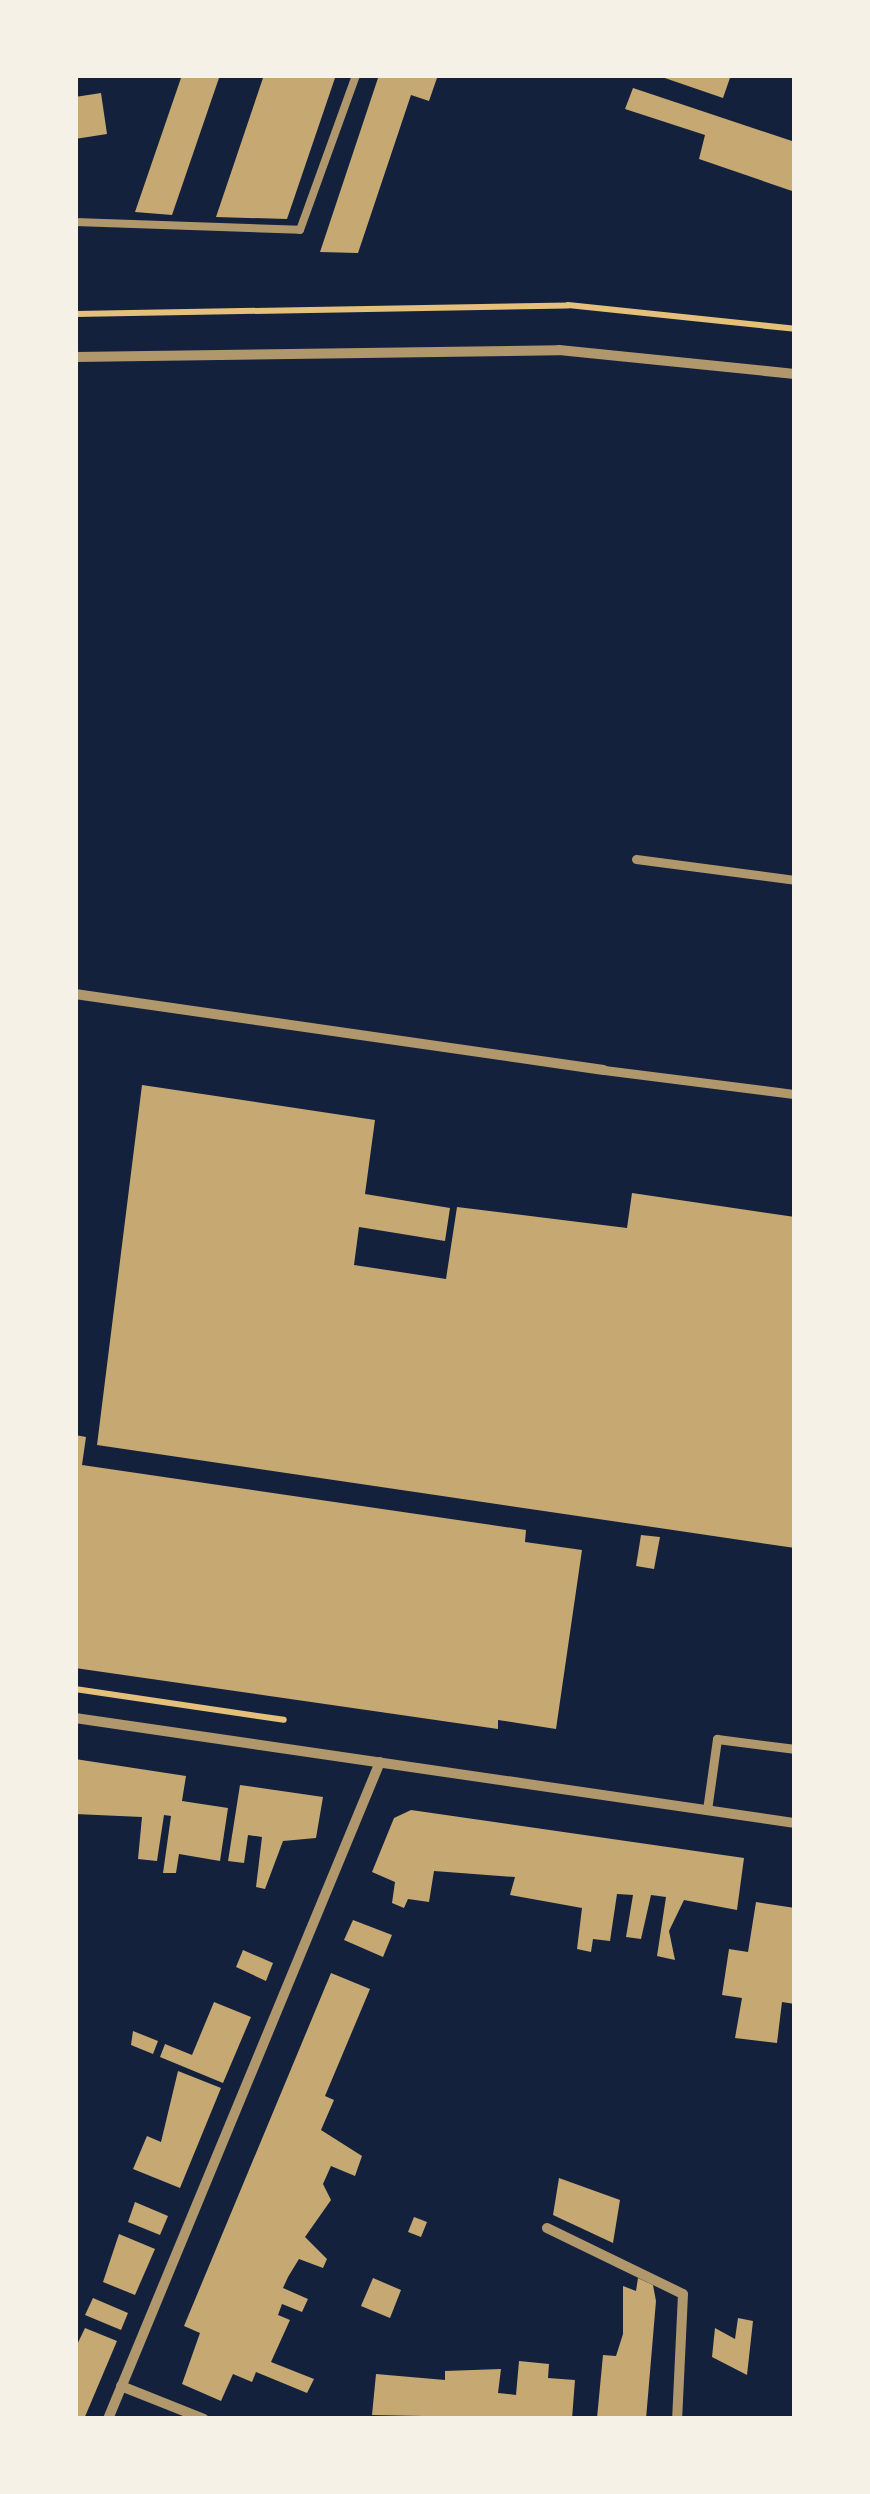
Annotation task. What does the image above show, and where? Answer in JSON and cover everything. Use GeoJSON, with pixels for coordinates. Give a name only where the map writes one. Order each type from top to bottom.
{"type":"FeatureCollection","features":[{"type":"Feature","properties":{"kind":"street"},"geometry":{"type":"LineString","coordinates":[[75,357],[586,350],[795,374]]}},
{"type":"Feature","properties":{"kind":"street"},"geometry":{"type":"LineString","coordinates":[[636,859],[795,880]]}},
{"type":"Feature","properties":{"kind":"street"},"geometry":{"type":"LineString","coordinates":[[75,994],[795,1094]]}},
{"type":"Feature","properties":{"kind":"street"},"geometry":{"type":"LineString","coordinates":[[75,1718],[795,1823]]}},
{"type":"Feature","properties":{"kind":"street"},"geometry":{"type":"LineString","coordinates":[[706,1810],[717,1739],[795,1749]]}},
{"type":"Feature","properties":{"kind":"street"},"geometry":{"type":"LineString","coordinates":[[108,2419],[380,1762]]}},
{"type":"Feature","properties":{"kind":"street"},"geometry":{"type":"LineString","coordinates":[[547,2228],[684,2294],[677,2419]]}},
{"type":"Feature","properties":{"kind":"street"},"geometry":{"type":"LineString","coordinates":[[121,2386],[204,2419]]}},
{"type":"Feature","properties":{"kind":"lane"},"geometry":{"type":"LineString","coordinates":[[75,222],[300,230],[356,75]]}},
{"type":"Feature","properties":{"kind":"path"},"geometry":{"type":"LineString","coordinates":[[75,314],[568,305],[795,328]]}},
{"type":"Feature","properties":{"kind":"building"},"geometry":{"type":"Polygon","coordinates":[[[182,75],[220,75],[172,215],[135,212],[182,75]]]}},
{"type":"Feature","properties":{"kind":"building"},"geometry":{"type":"Polygon","coordinates":[[[264,75],[336,75],[287,219],[216,217],[264,75]]]}},
{"type":"Feature","properties":{"kind":"building"},"geometry":{"type":"Polygon","coordinates":[[[379,75],[438,75],[429,101],[411,95],[358,253],[320,252],[379,75]]]}},
{"type":"Feature","properties":{"kind":"building"},"geometry":{"type":"Polygon","coordinates":[[[656,75],[731,75],[723,98],[656,75]]]}},
{"type":"Feature","properties":{"kind":"building"},"geometry":{"type":"Polygon","coordinates":[[[633,88],[795,142],[795,192],[699,159],[705,135],[625,109],[633,88]]]}},
{"type":"Feature","properties":{"kind":"building"},"geometry":{"type":"Polygon","coordinates":[[[101,93],[107,134],[75,139],[75,97],[101,93]]]}},
{"type":"Feature","properties":{"kind":"building"},"geometry":{"type":"Polygon","coordinates":[[[142,1085],[375,1120],[365,1194],[450,1208],[445,1241],[359,1227],[354,1265],[446,1279],[457,1207],[627,1228],[632,1193],[795,1217],[795,1548],[97,1445],[142,1085]]]}},
{"type":"Feature","properties":{"kind":"building"},"geometry":{"type":"Polygon","coordinates":[[[75,1435],[86,1437],[82,1465],[526,1530],[525,1542],[582,1550],[556,1729],[498,1720],[498,1729],[75,1668],[75,1435]]]}},
{"type":"Feature","properties":{"kind":"building"},"geometry":{"type":"Polygon","coordinates":[[[641,1535],[660,1537],[654,1569],[636,1566],[641,1535]]]}},
{"type":"Feature","properties":{"kind":"building"},"geometry":{"type":"Polygon","coordinates":[[[75,1759],[186,1776],[182,1801],[228,1808],[220,1861],[179,1854],[176,1873],[163,1873],[171,1816],[164,1815],[157,1861],[138,1859],[142,1817],[75,1814],[75,1759]]]}},
{"type":"Feature","properties":{"kind":"building"},"geometry":{"type":"Polygon","coordinates":[[[240,1785],[323,1797],[316,1838],[283,1841],[265,1889],[256,1887],[262,1837],[248,1835],[244,1863],[228,1861],[240,1785]]]}},
{"type":"Feature","properties":{"kind":"building"},"geometry":{"type":"Polygon","coordinates":[[[411,1810],[744,1858],[737,1910],[684,1900],[669,1931],[675,1960],[657,1956],[666,1897],[651,1895],[641,1939],[626,1937],[633,1895],[617,1894],[610,1941],[593,1939],[591,1952],[577,1949],[582,1908],[510,1895],[515,1877],[434,1871],[429,1902],[408,1899],[404,1908],[392,1903],[395,1882],[372,1872],[394,1818],[411,1810]]]}},
{"type":"Feature","properties":{"kind":"building"},"geometry":{"type":"Polygon","coordinates":[[[756,1902],[795,1908],[795,2004],[782,2002],[777,2043],[735,2038],[742,1998],[722,1995],[729,1949],[748,1952],[756,1902]]]}},
{"type":"Feature","properties":{"kind":"building"},"geometry":{"type":"Polygon","coordinates":[[[353,1920],[392,1935],[383,1957],[344,1940],[353,1920]]]}},
{"type":"Feature","properties":{"kind":"building"},"geometry":{"type":"Polygon","coordinates":[[[243,1950],[273,1963],[266,1981],[236,1967],[243,1950]]]}},
{"type":"Feature","properties":{"kind":"building"},"geometry":{"type":"Polygon","coordinates":[[[331,1973],[370,1989],[325,2096],[334,2100],[321,2130],[362,2156],[355,2176],[331,2166],[323,2184],[331,2200],[305,2237],[327,2259],[323,2268],[299,2259],[288,2277],[283,2288],[308,2299],[302,2312],[282,2304],[278,2315],[290,2320],[271,2362],[314,2379],[307,2393],[256,2372],[252,2382],[233,2374],[221,2401],[182,2384],[200,2333],[184,2326],[331,1973]]]}},
{"type":"Feature","properties":{"kind":"building"},"geometry":{"type":"Polygon","coordinates":[[[214,2002],[251,2017],[223,2083],[160,2057],[165,2044],[192,2055],[214,2002]]]}},
{"type":"Feature","properties":{"kind":"building"},"geometry":{"type":"Polygon","coordinates":[[[133,2031],[158,2041],[153,2054],[131,2045],[133,2031]]]}},
{"type":"Feature","properties":{"kind":"building"},"geometry":{"type":"Polygon","coordinates":[[[178,2071],[221,2088],[180,2188],[133,2169],[147,2136],[161,2142],[178,2071]]]}},
{"type":"Feature","properties":{"kind":"building"},"geometry":{"type":"Polygon","coordinates":[[[559,2178],[620,2200],[613,2243],[553,2215],[559,2178]]]}},
{"type":"Feature","properties":{"kind":"building"},"geometry":{"type":"Polygon","coordinates":[[[135,2202],[168,2216],[160,2235],[128,2222],[135,2202]]]}},
{"type":"Feature","properties":{"kind":"building"},"geometry":{"type":"Polygon","coordinates":[[[414,2217],[427,2222],[421,2237],[408,2232],[414,2217]]]}},
{"type":"Feature","properties":{"kind":"building"},"geometry":{"type":"Polygon","coordinates":[[[119,2234],[155,2249],[135,2295],[103,2282],[119,2234]]]}},
{"type":"Feature","properties":{"kind":"building"},"geometry":{"type":"Polygon","coordinates":[[[373,2278],[401,2290],[390,2318],[361,2306],[373,2278]]]}},
{"type":"Feature","properties":{"kind":"building"},"geometry":{"type":"Polygon","coordinates":[[[638,2278],[653,2285],[656,2301],[646,2419],[597,2418],[603,2355],[616,2356],[623,2334],[623,2286],[636,2291],[638,2278]]]}},
{"type":"Feature","properties":{"kind":"building"},"geometry":{"type":"Polygon","coordinates":[[[93,2298],[128,2313],[121,2330],[85,2315],[93,2298]]]}},
{"type":"Feature","properties":{"kind":"building"},"geometry":{"type":"Polygon","coordinates":[[[738,2318],[753,2321],[747,2375],[712,2357],[715,2328],[735,2339],[738,2318]]]}},
{"type":"Feature","properties":{"kind":"building"},"geometry":{"type":"Polygon","coordinates":[[[85,2328],[117,2341],[84,2419],[75,2419],[75,2349],[85,2328]]]}},
{"type":"Feature","properties":{"kind":"building"},"geometry":{"type":"Polygon","coordinates":[[[519,2361],[549,2364],[548,2378],[575,2380],[572,2419],[372,2415],[376,2374],[445,2380],[445,2371],[501,2369],[498,2393],[516,2395],[519,2361]]]}}]}
